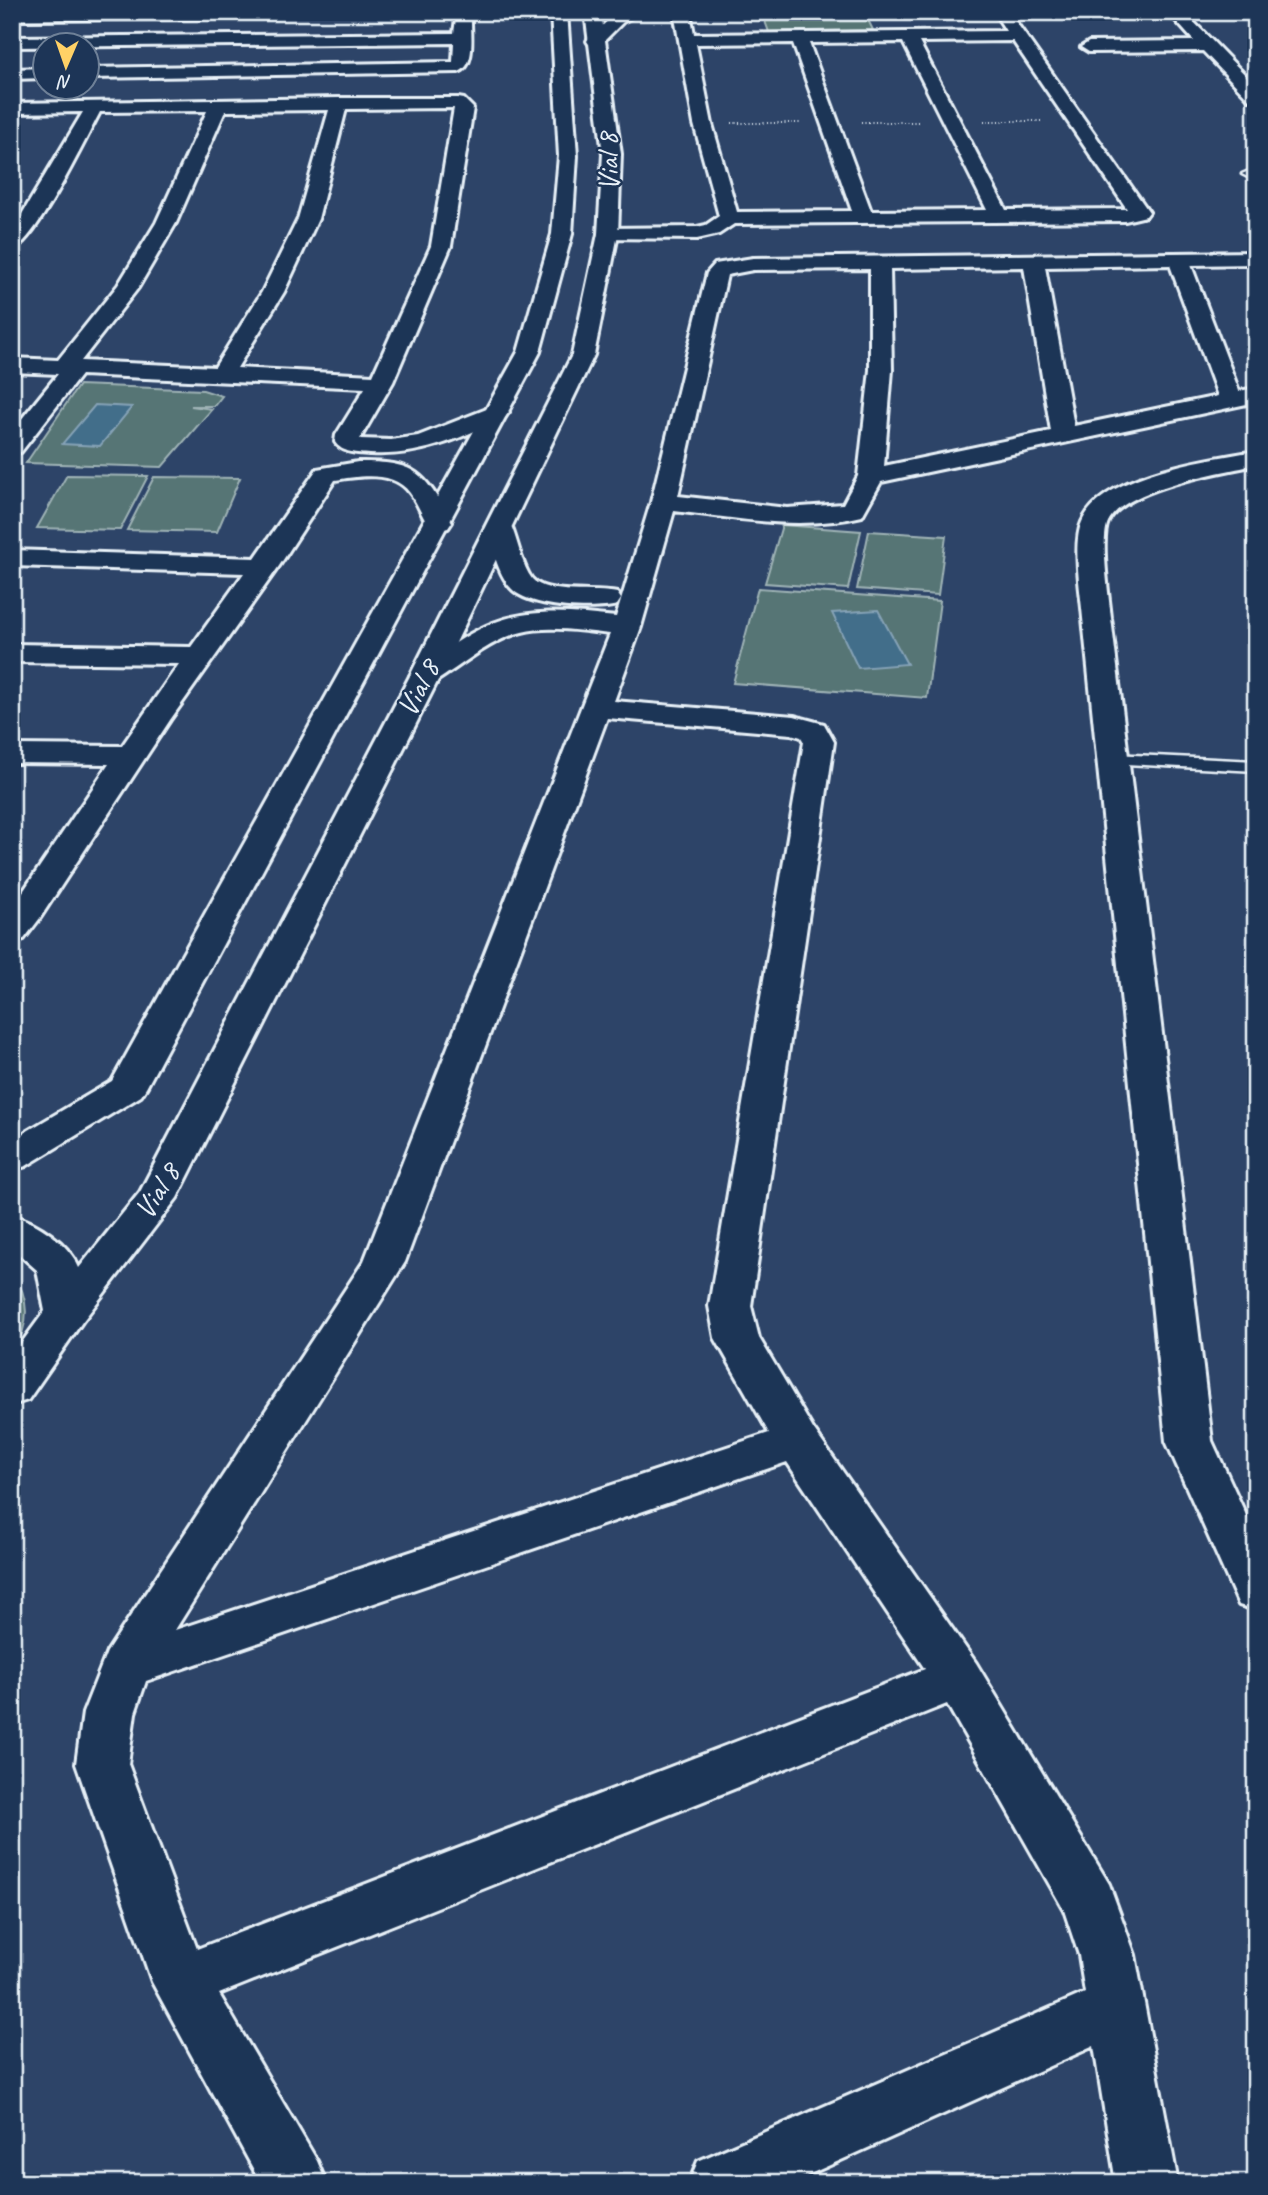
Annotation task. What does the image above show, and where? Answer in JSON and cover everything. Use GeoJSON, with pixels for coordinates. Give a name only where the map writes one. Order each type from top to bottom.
{"type":"FeatureCollection","features":[{"type":"Feature","properties":{"kind":"street"},"geometry":{"type":"LineString","coordinates":[[12,15],[277,12]]}},
{"type":"Feature","properties":{"kind":"street"},"geometry":{"type":"LineString","coordinates":[[102,73],[449,68],[461,64],[463,12]]}},
{"type":"Feature","properties":{"kind":"street","name":"Vial 8"},"geometry":{"type":"LineString","coordinates":[[12,1157],[127,1088],[439,522],[529,352],[562,234],[568,156],[559,12]]}},
{"type":"Feature","properties":{"kind":"street"},"geometry":{"type":"LineString","coordinates":[[594,27],[634,12]]}},
{"type":"Feature","properties":{"kind":"street"},"geometry":{"type":"LineString","coordinates":[[682,12],[704,124],[729,218]]}},
{"type":"Feature","properties":{"kind":"street"},"geometry":{"type":"LineString","coordinates":[[608,234],[697,233],[712,230],[729,218],[1000,217],[1125,215],[1139,212],[1001,12]]}},
{"type":"Feature","properties":{"kind":"street"},"geometry":{"type":"LineString","coordinates":[[1175,12],[1256,96]]}},
{"type":"Feature","properties":{"kind":"street","name":"Vial 8"},"geometry":{"type":"LineString","coordinates":[[12,1389],[67,1311],[157,1198],[425,676],[583,355],[608,234],[612,153],[594,27]]}},
{"type":"Feature","properties":{"kind":"street"},"geometry":{"type":"LineString","coordinates":[[686,39],[799,38],[897,33],[1017,36]]}},
{"type":"Feature","properties":{"kind":"street"},"geometry":{"type":"LineString","coordinates":[[897,33],[954,122],[1000,217]]}},
{"type":"Feature","properties":{"kind":"street"},"geometry":{"type":"LineString","coordinates":[[12,42],[460,38]]}},
{"type":"Feature","properties":{"kind":"street"},"geometry":{"type":"LineString","coordinates":[[799,38],[864,218]]}},
{"type":"Feature","properties":{"kind":"street"},"geometry":{"type":"LineString","coordinates":[[1089,47],[1208,46]]}},
{"type":"Feature","properties":{"kind":"street"},"geometry":{"type":"LineString","coordinates":[[12,74],[32,73]]}},
{"type":"Feature","properties":{"kind":"street"},"geometry":{"type":"LineString","coordinates":[[222,375],[273,292],[308,219],[339,103]]}},
{"type":"Feature","properties":{"kind":"street"},"geometry":{"type":"LineString","coordinates":[[12,108],[458,103],[464,108],[441,246],[381,382],[348,435],[348,442],[354,446],[395,449],[410,447],[442,437],[497,411]]}},
{"type":"Feature","properties":{"kind":"street"},"geometry":{"type":"LineString","coordinates":[[12,447],[127,288],[166,223],[219,104]]}},
{"type":"Feature","properties":{"kind":"street"},"geometry":{"type":"LineString","coordinates":[[12,244],[27,227],[95,106]]}},
{"type":"Feature","properties":{"kind":"street"},"geometry":{"type":"LineString","coordinates":[[1178,258],[1231,400]]}},
{"type":"Feature","properties":{"kind":"street"},"geometry":{"type":"LineString","coordinates":[[295,2183],[181,1982],[102,1764],[109,1713],[125,1667],[384,1262],[631,614],[663,502],[717,273],[722,268],[753,264],[1256,258]]}},
{"type":"Feature","properties":{"kind":"street"},"geometry":{"type":"LineString","coordinates":[[1033,260],[1064,435]]}},
{"type":"Feature","properties":{"kind":"street"},"geometry":{"type":"LineString","coordinates":[[663,502],[809,516],[841,514],[853,510],[871,476],[881,370],[880,262]]}},
{"type":"Feature","properties":{"kind":"street"},"geometry":{"type":"LineString","coordinates":[[12,365],[381,382]]}},
{"type":"Feature","properties":{"kind":"street"},"geometry":{"type":"LineString","coordinates":[[871,476],[1256,395]]}},
{"type":"Feature","properties":{"kind":"street"},"geometry":{"type":"LineString","coordinates":[[396,473],[410,447]]}},
{"type":"Feature","properties":{"kind":"street"},"geometry":{"type":"LineString","coordinates":[[1256,457],[1140,486],[1106,505],[1094,523],[1097,618],[1189,1441],[1256,1591]]}},
{"type":"Feature","properties":{"kind":"street"},"geometry":{"type":"LineString","coordinates":[[12,932],[52,879],[132,755],[326,474],[358,470],[396,473],[415,482],[439,522]]}},
{"type":"Feature","properties":{"kind":"street"},"geometry":{"type":"LineString","coordinates":[[499,528],[521,582],[546,608]]}},
{"type":"Feature","properties":{"kind":"street"},"geometry":{"type":"LineString","coordinates":[[12,558],[265,566]]}},
{"type":"Feature","properties":{"kind":"street"},"geometry":{"type":"LineString","coordinates":[[425,676],[500,630],[516,625],[546,608],[631,614]]}},
{"type":"Feature","properties":{"kind":"street"},"geometry":{"type":"LineString","coordinates":[[12,653],[200,656]]}},
{"type":"Feature","properties":{"kind":"street"},"geometry":{"type":"LineString","coordinates":[[594,708],[794,724],[813,731],[819,742],[730,1307],[737,1338],[797,1441],[958,1678],[1090,1902],[1107,1955],[1147,2183]]}},
{"type":"Feature","properties":{"kind":"street"},"geometry":{"type":"LineString","coordinates":[[12,754],[132,755]]}},
{"type":"Feature","properties":{"kind":"street"},"geometry":{"type":"LineString","coordinates":[[12,878],[52,879]]}},
{"type":"Feature","properties":{"kind":"street"},"geometry":{"type":"LineString","coordinates":[[12,1229],[19,1231],[57,1265],[67,1311]]}},
{"type":"Feature","properties":{"kind":"street"},"geometry":{"type":"LineString","coordinates":[[125,1667],[797,1441]]}},
{"type":"Feature","properties":{"kind":"street"},"geometry":{"type":"LineString","coordinates":[[181,1982],[958,1678]]}},
{"type":"Feature","properties":{"kind":"street"},"geometry":{"type":"LineString","coordinates":[[720,2183],[1117,2007]]}},
{"type":"Feature","properties":{"kind":"lane"},"geometry":{"type":"LineString","coordinates":[[1256,171],[1247,173],[1256,178]]}},
{"type":"Feature","properties":{"kind":"lane"},"geometry":{"type":"LineString","coordinates":[[1113,759],[1256,766]]}},
{"type":"Feature","properties":{"kind":"path"},"geometry":{"type":"LineString","coordinates":[[704,124],[1074,120]]}},
{"type":"Feature","properties":{"kind":"green space"},"geometry":{"type":"Polygon","coordinates":[[[864,12],[873,30],[769,32],[762,13],[864,12]]]}},
{"type":"Feature","properties":{"kind":"green space"},"geometry":{"type":"Polygon","coordinates":[[[79,385],[203,390],[222,396],[214,406],[191,406],[212,409],[162,467],[26,463],[79,385]]]}},
{"type":"Feature","properties":{"kind":"green space"},"geometry":{"type":"Polygon","coordinates":[[[67,475],[148,476],[120,530],[37,528],[67,475]]]}},
{"type":"Feature","properties":{"kind":"green space"},"geometry":{"type":"Polygon","coordinates":[[[154,477],[240,478],[217,532],[127,530],[154,477]]]}},
{"type":"Feature","properties":{"kind":"green space"},"geometry":{"type":"Polygon","coordinates":[[[782,525],[861,531],[848,589],[765,583],[782,525]]]}},
{"type":"Feature","properties":{"kind":"green space"},"geometry":{"type":"Polygon","coordinates":[[[869,531],[946,536],[938,595],[857,589],[869,531]]]}},
{"type":"Feature","properties":{"kind":"green space"},"geometry":{"type":"Polygon","coordinates":[[[758,588],[940,601],[927,698],[733,683],[758,588]]]}},
{"type":"Feature","properties":{"kind":"green space"},"geometry":{"type":"Polygon","coordinates":[[[12,1272],[22,1291],[26,1312],[23,1332],[12,1352],[12,1272]]]}},
{"type":"Feature","properties":{"kind":"water"},"geometry":{"type":"Polygon","coordinates":[[[95,405],[132,407],[100,446],[62,444],[95,405]]]}},
{"type":"Feature","properties":{"kind":"water"},"geometry":{"type":"Polygon","coordinates":[[[878,610],[907,664],[858,668],[832,613],[878,610]]]}}]}
